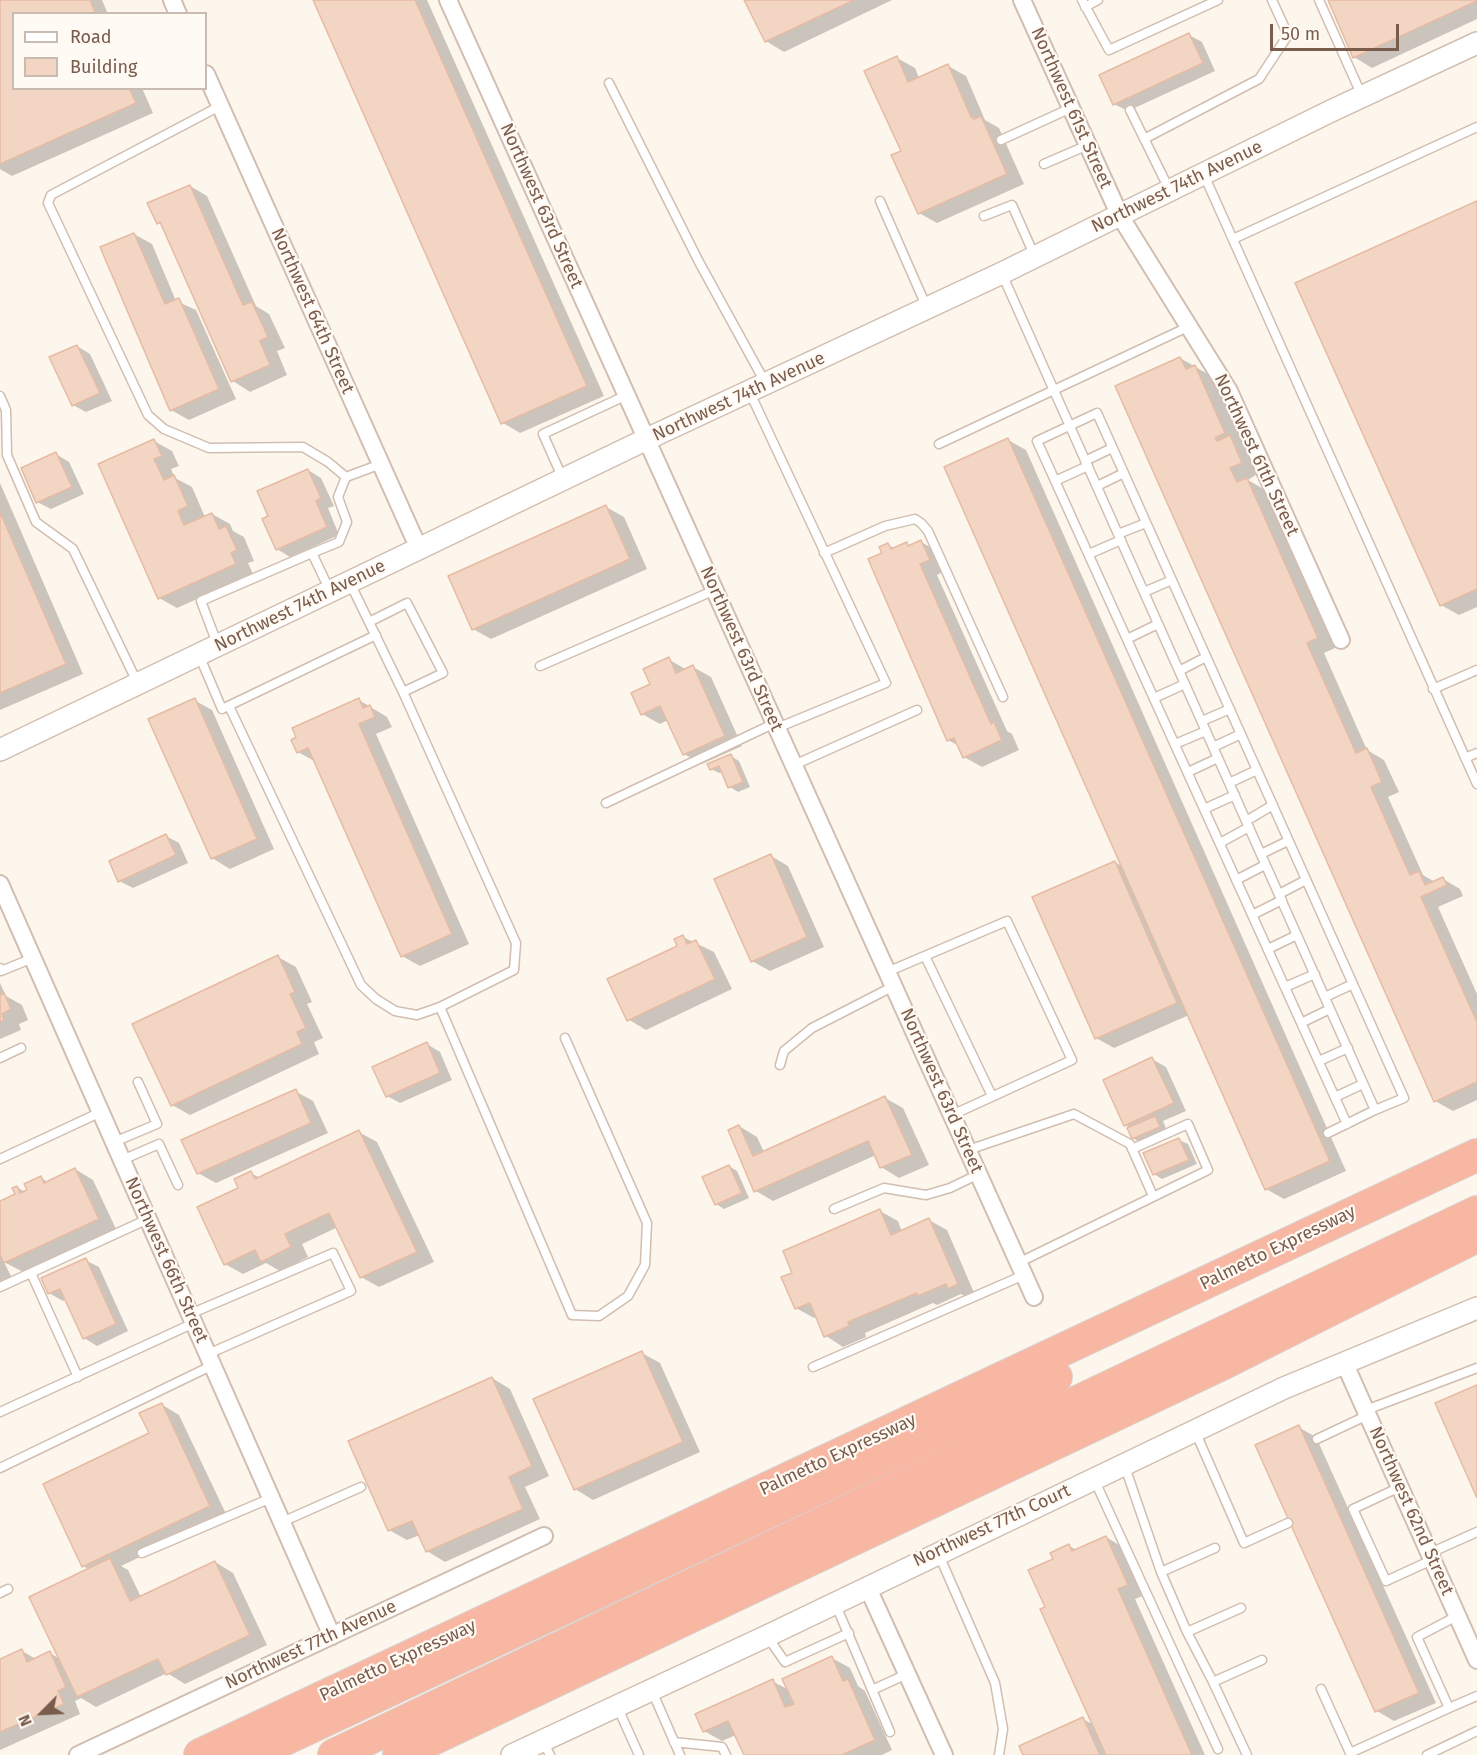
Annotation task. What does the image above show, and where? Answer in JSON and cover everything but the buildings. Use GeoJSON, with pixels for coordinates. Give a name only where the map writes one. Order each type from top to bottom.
{"type":"FeatureCollection","features":[{"type":"Feature","properties":{"kind":"highway"},"geometry":{"type":"LineString","coordinates":[[1402,1188],[1477,1133]]}},
{"type":"Feature","properties":{"kind":"highway","name":"Palmetto Expressway"},"geometry":{"type":"LineString","coordinates":[[200,1755],[1402,1188],[1477,1155]]}},
{"type":"Feature","properties":{"kind":"highway"},"geometry":{"type":"LineString","coordinates":[[251,1755],[857,1472],[1477,1177]]}},
{"type":"Feature","properties":{"kind":"highway"},"geometry":{"type":"LineString","coordinates":[[334,1755],[1477,1212]]}},
{"type":"Feature","properties":{"kind":"highway"},"geometry":{"type":"LineString","coordinates":[[399,1755],[1222,1364],[1477,1236]]}},
{"type":"Feature","properties":{"kind":"highway"},"geometry":{"type":"LineString","coordinates":[[1356,1296],[1477,1257]]}},
{"type":"Feature","properties":{"kind":"street","name":"Northwest 63rd Street"},"geometry":{"type":"LineString","coordinates":[[448,0],[1034,1297]]}},
{"type":"Feature","properties":{"kind":"street","name":"Northwest 61st Street"},"geometry":{"type":"LineString","coordinates":[[1022,0],[1120,216]]}},
{"type":"Feature","properties":{"kind":"street","name":"Northwest 74th Avenue"},"geometry":{"type":"LineString","coordinates":[[0,750],[1477,44]]}},
{"type":"Feature","properties":{"kind":"street","name":"Northwest 64th Street"},"geometry":{"type":"LineString","coordinates":[[207,76],[419,549]]}},
{"type":"Feature","properties":{"kind":"street","name":"Northwest 61th Street"},"geometry":{"type":"LineString","coordinates":[[1120,216],[1229,391],[1341,640]]}},
{"type":"Feature","properties":{"kind":"street","name":"Northwest 66th Street"},"geometry":{"type":"LineString","coordinates":[[0,884],[332,1636]]}},
{"type":"Feature","properties":{"kind":"street","name":"Northwest 77th Court"},"geometry":{"type":"LineString","coordinates":[[512,1755],[547,1748],[617,1706],[1094,1478],[1344,1362],[1477,1308]]}},
{"type":"Feature","properties":{"kind":"street","name":"Northwest 62nd Street"},"geometry":{"type":"LineString","coordinates":[[1344,1362],[1477,1660]]}},
{"type":"Feature","properties":{"kind":"street","name":"Northwest 77th Avenue"},"geometry":{"type":"LineString","coordinates":[[78,1755],[544,1536]]}},
{"type":"Feature","properties":{"kind":"street"},"geometry":{"type":"LineString","coordinates":[[867,1586],[944,1755]]}},
{"type":"Feature","properties":{"kind":"lane"},"geometry":{"type":"LineString","coordinates":[[1098,0],[1084,3],[1109,50],[1218,0]]}},
{"type":"Feature","properties":{"kind":"lane"},"geometry":{"type":"LineString","coordinates":[[1144,139],[1259,79],[1287,35],[1272,0]]}},
{"type":"Feature","properties":{"kind":"lane"},"geometry":{"type":"LineString","coordinates":[[1319,0],[1362,97]]}},
{"type":"Feature","properties":{"kind":"lane"},"geometry":{"type":"LineString","coordinates":[[606,803],[776,726],[886,683],[824,553],[758,388],[699,262],[609,83]]}},
{"type":"Feature","properties":{"kind":"lane"},"geometry":{"type":"LineString","coordinates":[[220,106],[51,195],[48,203],[148,415],[164,429],[209,448],[303,447],[328,462],[346,477]]}},
{"type":"Feature","properties":{"kind":"lane"},"geometry":{"type":"LineString","coordinates":[[1000,140],[1071,108]]}},
{"type":"Feature","properties":{"kind":"lane"},"geometry":{"type":"LineString","coordinates":[[1130,110],[1170,191]]}},
{"type":"Feature","properties":{"kind":"lane"},"geometry":{"type":"LineString","coordinates":[[1233,239],[1477,127]]}},
{"type":"Feature","properties":{"kind":"lane"},"geometry":{"type":"LineString","coordinates":[[1044,164],[1088,145]]}},
{"type":"Feature","properties":{"kind":"lane"},"geometry":{"type":"LineString","coordinates":[[1203,174],[1477,784]]}},
{"type":"Feature","properties":{"kind":"lane"},"geometry":{"type":"LineString","coordinates":[[880,201],[927,308]]}},
{"type":"Feature","properties":{"kind":"lane"},"geometry":{"type":"LineString","coordinates":[[984,216],[1012,205],[1035,257]]}},
{"type":"Feature","properties":{"kind":"lane"},"geometry":{"type":"LineString","coordinates":[[1002,273],[1375,1110]]}},
{"type":"Feature","properties":{"kind":"lane"},"geometry":{"type":"LineString","coordinates":[[939,444],[1190,326]]}},
{"type":"Feature","properties":{"kind":"lane"},"geometry":{"type":"LineString","coordinates":[[563,480],[543,434],[627,395]]}},
{"type":"Feature","properties":{"kind":"lane"},"geometry":{"type":"LineString","coordinates":[[0,396],[6,410],[7,455],[36,522],[73,549],[138,684]]}},
{"type":"Feature","properties":{"kind":"lane"},"geometry":{"type":"LineString","coordinates":[[1328,1133],[1404,1098],[1097,413],[1037,441],[1347,1124]]}},
{"type":"Feature","properties":{"kind":"lane"},"geometry":{"type":"LineString","coordinates":[[1055,481],[1112,448]]}},
{"type":"Feature","properties":{"kind":"lane"},"geometry":{"type":"LineString","coordinates":[[218,646],[201,601],[339,542],[347,522],[338,497],[346,477],[381,464]]}},
{"type":"Feature","properties":{"kind":"lane"},"geometry":{"type":"LineString","coordinates":[[1097,486],[1124,473]]}},
{"type":"Feature","properties":{"kind":"lane"},"geometry":{"type":"LineString","coordinates":[[824,553],[885,526],[915,519],[921,523],[928,531],[1003,698]]}},
{"type":"Feature","properties":{"kind":"lane"},"geometry":{"type":"LineString","coordinates":[[1089,554],[1146,523]]}},
{"type":"Feature","properties":{"kind":"lane"},"geometry":{"type":"LineString","coordinates":[[312,553],[330,592]]}},
{"type":"Feature","properties":{"kind":"lane"},"geometry":{"type":"LineString","coordinates":[[1144,592],[1172,580]]}},
{"type":"Feature","properties":{"kind":"lane"},"geometry":{"type":"LineString","coordinates":[[229,706],[361,985],[376,999],[395,1011],[417,1015],[440,1007],[514,970],[516,943],[403,692],[350,582]]}},
{"type":"Feature","properties":{"kind":"lane"},"geometry":{"type":"LineString","coordinates":[[540,666],[715,590]]}},
{"type":"Feature","properties":{"kind":"lane"},"geometry":{"type":"LineString","coordinates":[[369,622],[407,603],[444,673],[403,692]]}},
{"type":"Feature","properties":{"kind":"lane"},"geometry":{"type":"LineString","coordinates":[[1127,639],[1158,624]]}},
{"type":"Feature","properties":{"kind":"lane"},"geometry":{"type":"LineString","coordinates":[[199,655],[222,709],[376,635]]}},
{"type":"Feature","properties":{"kind":"lane"},"geometry":{"type":"LineString","coordinates":[[1179,671],[1206,657]]}},
{"type":"Feature","properties":{"kind":"lane"},"geometry":{"type":"LineString","coordinates":[[1433,689],[1477,670]]}},
{"type":"Feature","properties":{"kind":"lane"},"geometry":{"type":"LineString","coordinates":[[1154,698],[1185,684]]}},
{"type":"Feature","properties":{"kind":"lane"},"geometry":{"type":"LineString","coordinates":[[1202,721],[1230,709]]}},
{"type":"Feature","properties":{"kind":"lane"},"geometry":{"type":"LineString","coordinates":[[794,765],[917,710]]}},
{"type":"Feature","properties":{"kind":"lane"},"geometry":{"type":"LineString","coordinates":[[1175,744],[1206,731]]}},
{"type":"Feature","properties":{"kind":"lane"},"geometry":{"type":"LineString","coordinates":[[1213,747],[1241,734]]}},
{"type":"Feature","properties":{"kind":"lane"},"geometry":{"type":"LineString","coordinates":[[1465,758],[1477,753]]}},
{"type":"Feature","properties":{"kind":"lane"},"geometry":{"type":"LineString","coordinates":[[1188,772],[1218,758]]}},
{"type":"Feature","properties":{"kind":"lane"},"geometry":{"type":"LineString","coordinates":[[1229,783],[1257,770]]}},
{"type":"Feature","properties":{"kind":"lane"},"geometry":{"type":"LineString","coordinates":[[1204,809],[1235,795]]}},
{"type":"Feature","properties":{"kind":"lane"},"geometry":{"type":"LineString","coordinates":[[1220,843],[1273,805]]}},
{"type":"Feature","properties":{"kind":"lane"},"geometry":{"type":"LineString","coordinates":[[1261,854],[1288,840]]}},
{"type":"Feature","properties":{"kind":"lane"},"geometry":{"type":"LineString","coordinates":[[1236,880],[1266,865]]}},
{"type":"Feature","properties":{"kind":"lane"},"geometry":{"type":"LineString","coordinates":[[1252,915],[1306,880]]}},
{"type":"Feature","properties":{"kind":"lane"},"geometry":{"type":"LineString","coordinates":[[780,1065],[784,1051],[812,1028],[925,956],[1007,921],[1072,1060],[952,1115]]}},
{"type":"Feature","properties":{"kind":"lane"},"geometry":{"type":"LineString","coordinates":[[1268,949],[1297,935]]}},
{"type":"Feature","properties":{"kind":"lane"},"geometry":{"type":"LineString","coordinates":[[925,956],[992,1096]]}},
{"type":"Feature","properties":{"kind":"lane"},"geometry":{"type":"LineString","coordinates":[[0,968],[1,971],[33,958]]}},
{"type":"Feature","properties":{"kind":"lane"},"geometry":{"type":"LineString","coordinates":[[1285,987],[1315,974]]}},
{"type":"Feature","properties":{"kind":"lane"},"geometry":{"type":"LineString","coordinates":[[1325,997],[1353,984]]}},
{"type":"Feature","properties":{"kind":"lane"},"geometry":{"type":"LineString","coordinates":[[440,1007],[572,1315],[599,1316],[628,1296],[645,1264],[647,1222],[566,1038]]}},
{"type":"Feature","properties":{"kind":"lane"},"geometry":{"type":"LineString","coordinates":[[1301,1023],[1330,1009]]}},
{"type":"Feature","properties":{"kind":"lane"},"geometry":{"type":"LineString","coordinates":[[0,1058],[21,1048]]}},
{"type":"Feature","properties":{"kind":"lane"},"geometry":{"type":"LineString","coordinates":[[1319,1061],[1348,1048]]}},
{"type":"Feature","properties":{"kind":"lane"},"geometry":{"type":"LineString","coordinates":[[114,1142],[157,1124],[138,1082]]}},
{"type":"Feature","properties":{"kind":"lane"},"geometry":{"type":"LineString","coordinates":[[1335,1097],[1363,1084]]}},
{"type":"Feature","properties":{"kind":"lane"},"geometry":{"type":"LineString","coordinates":[[0,1159],[101,1112]]}},
{"type":"Feature","properties":{"kind":"lane"},"geometry":{"type":"LineString","coordinates":[[968,1150],[1074,1114],[1130,1144],[1153,1196]]}},
{"type":"Feature","properties":{"kind":"lane"},"geometry":{"type":"LineString","coordinates":[[813,1367],[1021,1269],[1153,1196],[1208,1170],[1188,1125],[1132,1149]]}},
{"type":"Feature","properties":{"kind":"lane"},"geometry":{"type":"LineString","coordinates":[[122,1160],[159,1144],[178,1185]]}},
{"type":"Feature","properties":{"kind":"lane"},"geometry":{"type":"LineString","coordinates":[[834,1209],[884,1188],[926,1195],[950,1188],[979,1174]]}},
{"type":"Feature","properties":{"kind":"lane"},"geometry":{"type":"LineString","coordinates":[[0,1287],[148,1219]]}},
{"type":"Feature","properties":{"kind":"lane"},"geometry":{"type":"LineString","coordinates":[[0,1412],[78,1377],[192,1318],[333,1253],[351,1291],[210,1359],[0,1468]]}},
{"type":"Feature","properties":{"kind":"lane"},"geometry":{"type":"LineString","coordinates":[[31,1273],[78,1377]]}},
{"type":"Feature","properties":{"kind":"lane"},"geometry":{"type":"LineString","coordinates":[[1317,1439],[1367,1413],[1477,1368]]}},
{"type":"Feature","properties":{"kind":"lane"},"geometry":{"type":"LineString","coordinates":[[1194,1431],[1244,1543],[1288,1524]]}},
{"type":"Feature","properties":{"kind":"lane"},"geometry":{"type":"LineString","coordinates":[[1124,1464],[1161,1572],[1187,1632],[1247,1755]]}},
{"type":"Feature","properties":{"kind":"lane"},"geometry":{"type":"LineString","coordinates":[[1094,1478],[1218,1749]]}},
{"type":"Feature","properties":{"kind":"lane"},"geometry":{"type":"LineString","coordinates":[[282,1522],[361,1487]]}},
{"type":"Feature","properties":{"kind":"lane"},"geometry":{"type":"LineString","coordinates":[[1400,1487],[1353,1509],[1386,1581],[1477,1532]]}},
{"type":"Feature","properties":{"kind":"lane"},"geometry":{"type":"LineString","coordinates":[[142,1553],[271,1498]]}},
{"type":"Feature","properties":{"kind":"lane"},"geometry":{"type":"LineString","coordinates":[[1161,1572],[1215,1548]]}},
{"type":"Feature","properties":{"kind":"lane"},"geometry":{"type":"LineString","coordinates":[[938,1552],[995,1683],[1003,1729],[999,1755]]}},
{"type":"Feature","properties":{"kind":"lane"},"geometry":{"type":"LineString","coordinates":[[835,1602],[890,1732]]}},
{"type":"Feature","properties":{"kind":"lane"},"geometry":{"type":"LineString","coordinates":[[1187,1632],[1241,1608]]}},
{"type":"Feature","properties":{"kind":"lane"},"geometry":{"type":"LineString","coordinates":[[1449,1708],[1417,1636],[1457,1616]]}},
{"type":"Feature","properties":{"kind":"lane"},"geometry":{"type":"LineString","coordinates":[[766,1636],[785,1662],[849,1633]]}},
{"type":"Feature","properties":{"kind":"lane"},"geometry":{"type":"LineString","coordinates":[[1213,1682],[1262,1660]]}},
{"type":"Feature","properties":{"kind":"lane"},"geometry":{"type":"LineString","coordinates":[[872,1690],[907,1674]]}},
{"type":"Feature","properties":{"kind":"lane"},"geometry":{"type":"LineString","coordinates":[[1321,1689],[1350,1753],[1477,1696]]}},
{"type":"Feature","properties":{"kind":"lane"},"geometry":{"type":"LineString","coordinates":[[651,1690],[680,1755]]}},
{"type":"Feature","properties":{"kind":"lane"},"geometry":{"type":"LineString","coordinates":[[617,1706],[639,1755]]}},
{"type":"Feature","properties":{"kind":"lane"},"geometry":{"type":"LineString","coordinates":[[1427,1755],[1477,1731]]}},
{"type":"Feature","properties":{"kind":"lane"},"geometry":{"type":"LineString","coordinates":[[674,1742],[722,1747],[726,1755]]}}]}
